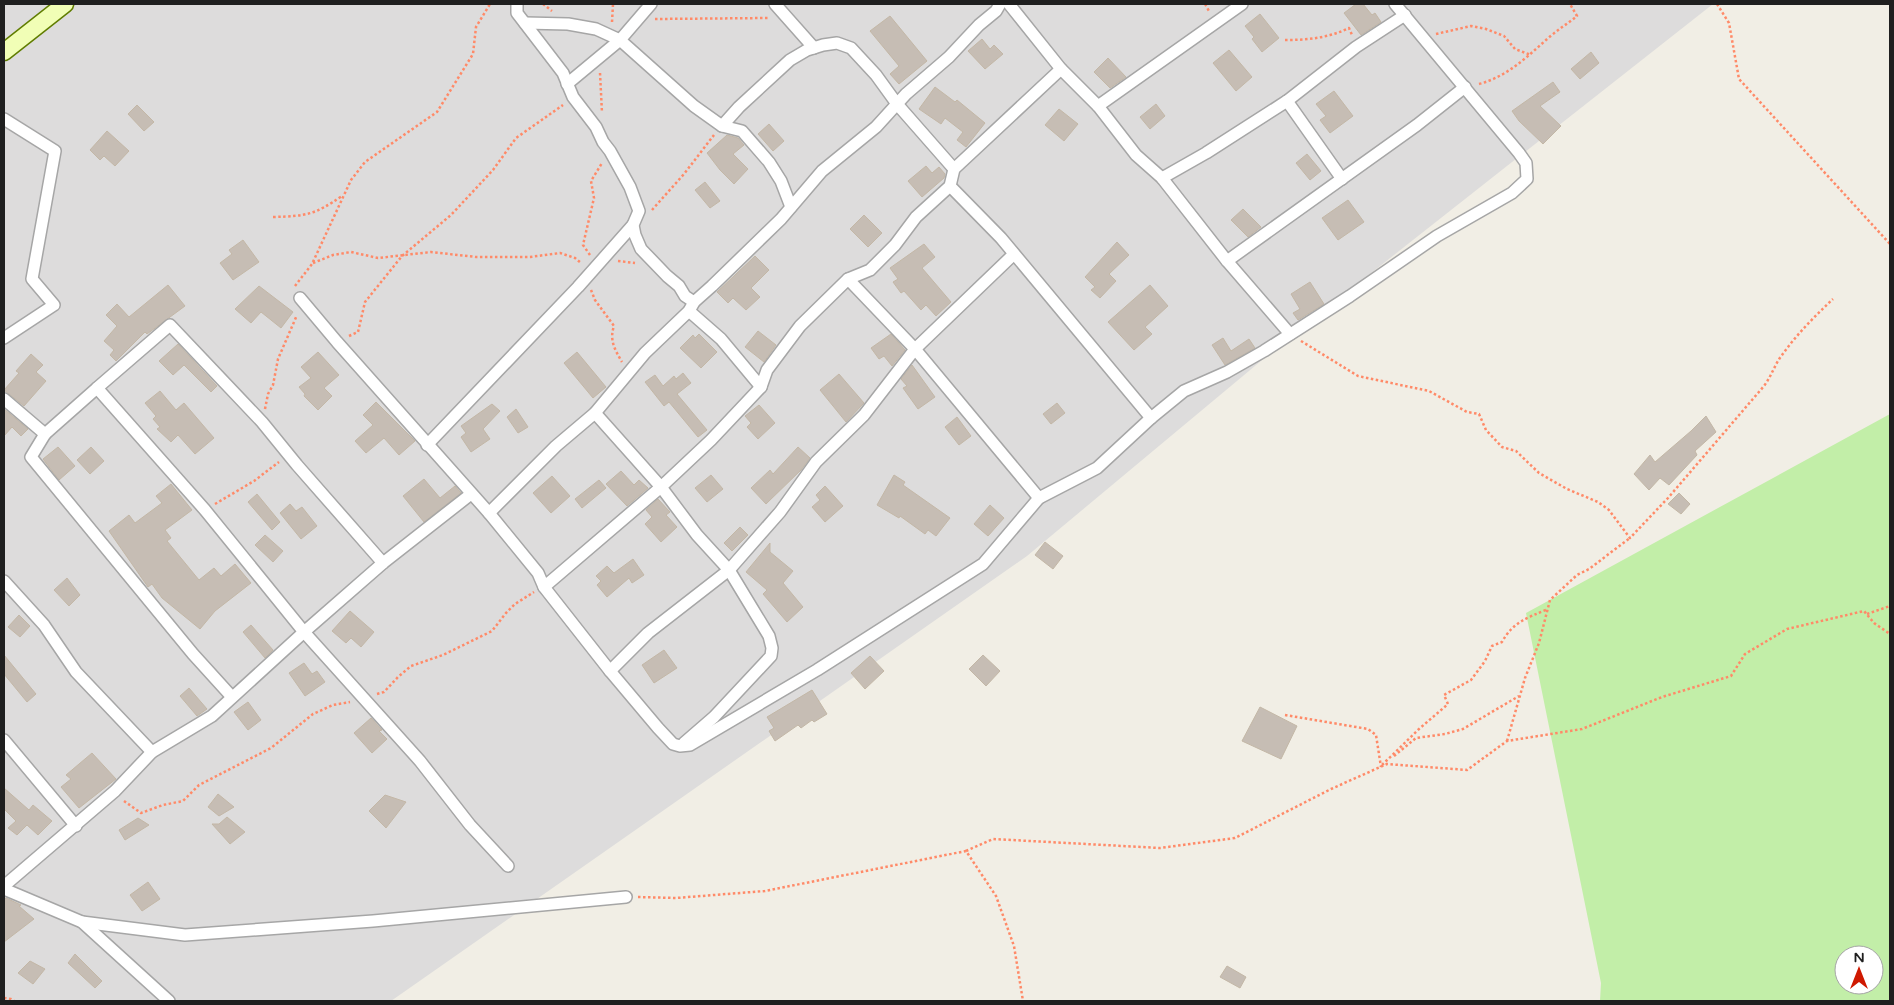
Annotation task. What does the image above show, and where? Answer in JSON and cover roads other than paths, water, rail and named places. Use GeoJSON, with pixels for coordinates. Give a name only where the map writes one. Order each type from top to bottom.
{"type":"FeatureCollection","features":[{"type":"Feature","properties":{"kind":"main road"},"geometry":{"type":"LineString","coordinates":[[4,52],[65,4]]}},
{"type":"Feature","properties":{"kind":"street"},"geometry":{"type":"LineString","coordinates":[[427,445],[592,271],[633,225],[640,211],[630,186],[600,137],[596,127],[573,97],[563,73],[517,13],[517,4]]}},
{"type":"Feature","properties":{"kind":"street"},"geometry":{"type":"LineString","coordinates":[[567,84],[620,40],[650,4]]}},
{"type":"Feature","properties":{"kind":"street"},"geometry":{"type":"LineString","coordinates":[[774,4],[814,48]]}},
{"type":"Feature","properties":{"kind":"street"},"geometry":{"type":"LineString","coordinates":[[489,513],[556,446],[595,413],[645,353],[780,219],[822,171],[876,127],[906,94],[949,57],[978,25],[996,12],[1000,4]]}},
{"type":"Feature","properties":{"kind":"street"},"geometry":{"type":"LineString","coordinates":[[1010,4],[1061,69],[1098,106],[1136,155],[1162,178],[1227,261],[1290,334]]}},
{"type":"Feature","properties":{"kind":"street"},"geometry":{"type":"LineString","coordinates":[[1098,106],[1242,4]]}},
{"type":"Feature","properties":{"kind":"street"},"geometry":{"type":"LineString","coordinates":[[297,293],[337,342],[489,513],[538,573],[544,587],[610,671],[673,744],[680,746],[690,745],[817,670],[983,564],[1039,498],[1097,468],[1151,418],[1184,391],[1227,372],[1290,334],[1350,296],[1437,236],[1512,193],[1527,180],[1526,163],[1395,4]]}},
{"type":"Feature","properties":{"kind":"street"},"geometry":{"type":"LineString","coordinates":[[1162,178],[1206,153],[1287,101],[1356,47],[1405,15]]}},
{"type":"Feature","properties":{"kind":"street"},"geometry":{"type":"LineString","coordinates":[[525,23],[568,24],[596,29],[620,40],[694,106],[722,126],[742,130],[769,162],[781,181],[791,207]]}},
{"type":"Feature","properties":{"kind":"street"},"geometry":{"type":"LineString","coordinates":[[722,126],[739,107],[790,60],[814,48],[837,43],[851,48],[876,74],[897,104],[954,169]]}},
{"type":"Feature","properties":{"kind":"street"},"geometry":{"type":"LineString","coordinates":[[544,587],[660,488],[711,440],[762,387],[767,370],[800,326],[848,278],[870,270],[895,245],[916,217],[950,186],[954,169],[1061,69]]}},
{"type":"Feature","properties":{"kind":"street"},"geometry":{"type":"LineString","coordinates":[[1227,261],[1342,180],[1465,87]]}},
{"type":"Feature","properties":{"kind":"street"},"geometry":{"type":"LineString","coordinates":[[1287,101],[1342,180]]}},
{"type":"Feature","properties":{"kind":"street"},"geometry":{"type":"LineString","coordinates":[[4,119],[55,151],[32,278],[54,305],[4,338]]}},
{"type":"Feature","properties":{"kind":"street"},"geometry":{"type":"LineString","coordinates":[[950,186],[1001,238],[1151,418]]}},
{"type":"Feature","properties":{"kind":"street"},"geometry":{"type":"LineString","coordinates":[[633,225],[635,235],[642,249],[679,286],[692,306],[762,387]]}},
{"type":"Feature","properties":{"kind":"street"},"geometry":{"type":"LineString","coordinates":[[610,671],[648,633],[729,570],[780,512],[816,462],[864,415],[916,349],[1014,254]]}},
{"type":"Feature","properties":{"kind":"street"},"geometry":{"type":"LineString","coordinates":[[848,278],[916,349],[1039,498]]}},
{"type":"Feature","properties":{"kind":"street"},"geometry":{"type":"LineString","coordinates":[[232,697],[193,654],[31,457],[45,434],[170,325],[262,422],[383,563]]}},
{"type":"Feature","properties":{"kind":"street"},"geometry":{"type":"LineString","coordinates":[[97,388],[205,510],[304,632],[420,761],[470,825],[508,866]]}},
{"type":"Feature","properties":{"kind":"street"},"geometry":{"type":"LineString","coordinates":[[4,399],[45,434]]}},
{"type":"Feature","properties":{"kind":"street"},"geometry":{"type":"LineString","coordinates":[[595,413],[660,488],[697,535],[729,570],[768,636],[772,648],[770,656],[714,717],[680,746]]}},
{"type":"Feature","properties":{"kind":"street"},"geometry":{"type":"LineString","coordinates":[[471,494],[383,563],[212,716],[152,752],[115,791],[4,887],[82,922],[185,935],[373,921],[626,897]]}},
{"type":"Feature","properties":{"kind":"street"},"geometry":{"type":"LineString","coordinates":[[4,581],[44,624],[76,672],[152,752]]}},
{"type":"Feature","properties":{"kind":"street"},"geometry":{"type":"LineString","coordinates":[[4,740],[76,826]]}},
{"type":"Feature","properties":{"kind":"street"},"geometry":{"type":"LineString","coordinates":[[82,922],[169,1001]]}}]}
